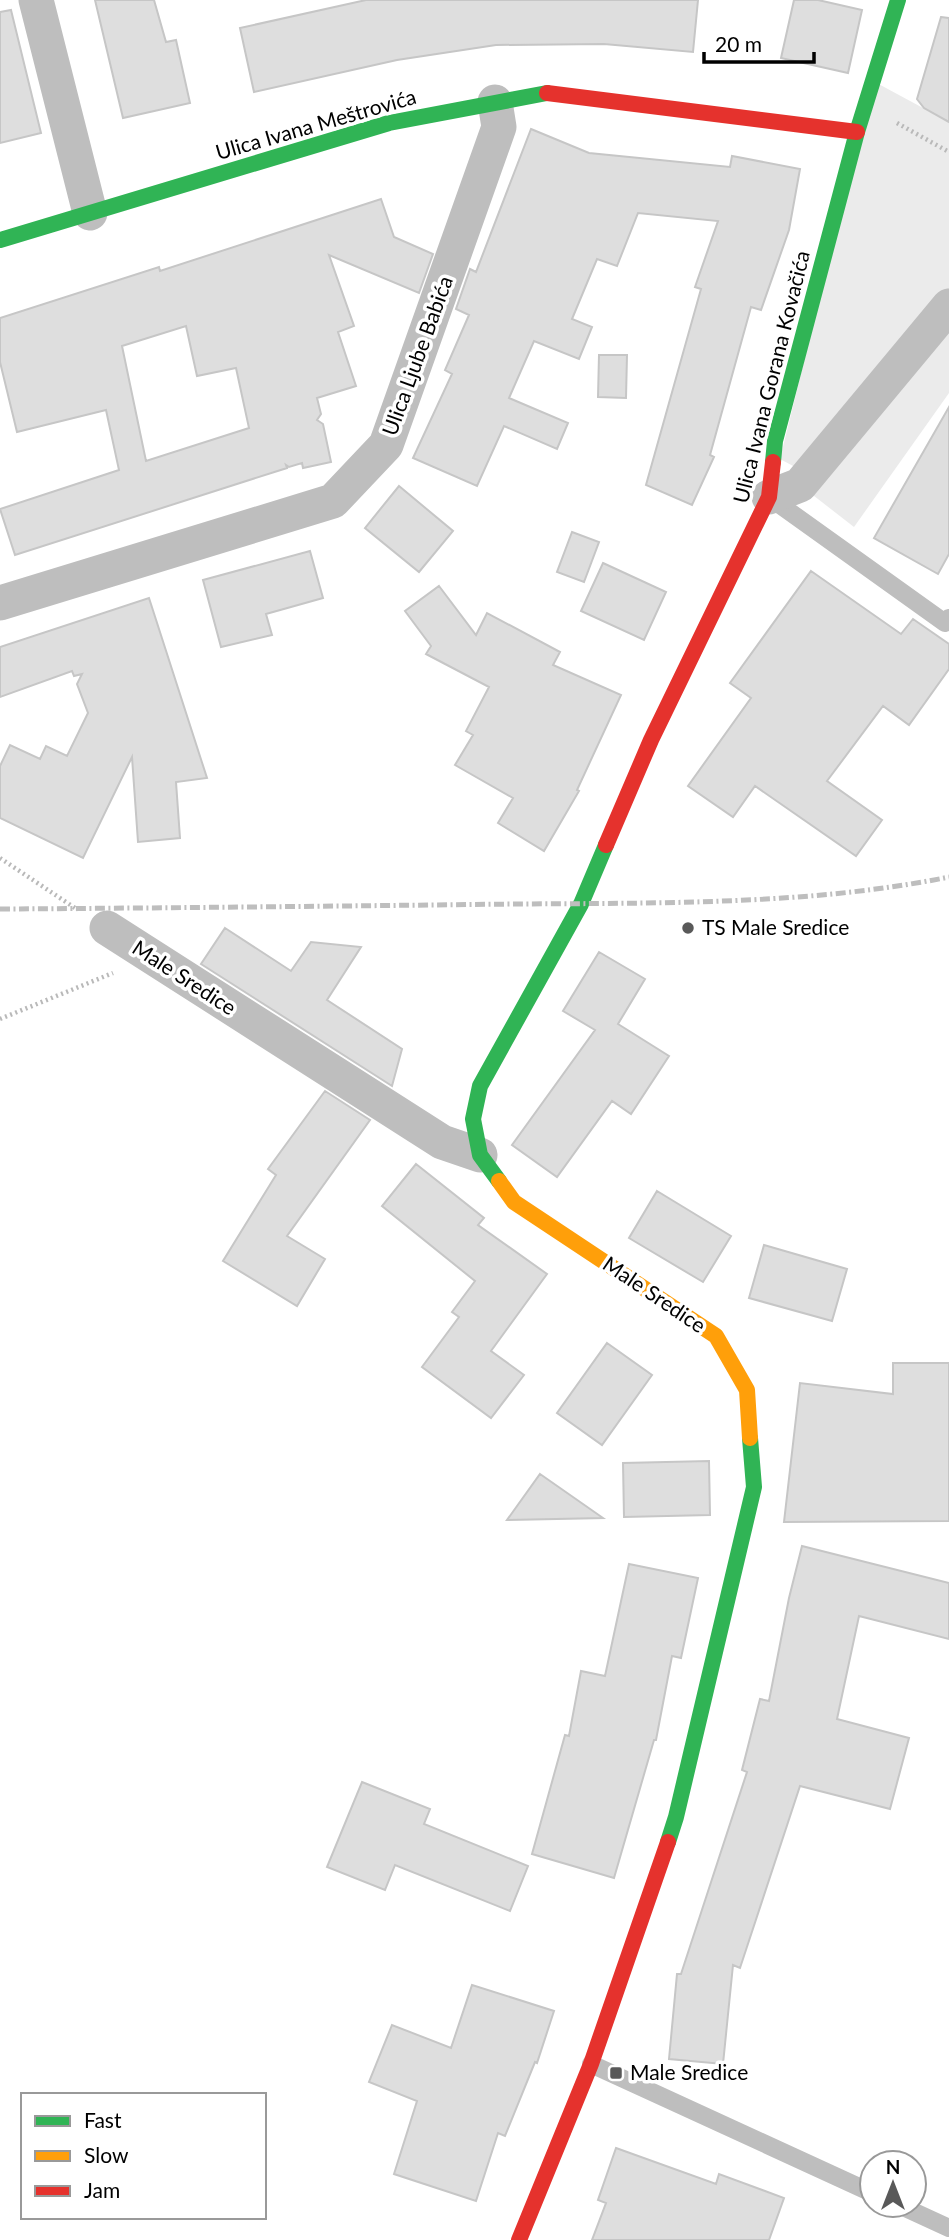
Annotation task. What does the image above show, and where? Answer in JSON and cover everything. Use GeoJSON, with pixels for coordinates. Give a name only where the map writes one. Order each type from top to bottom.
{"type":"FeatureCollection","features":[{"type":"Feature","properties":{"kind":"street"},"geometry":{"type":"LineString","coordinates":[[36,0],[90,213]]}},
{"type":"Feature","properties":{"kind":"street","name":"Ulica Ivana Gorana Kovačića"},"geometry":{"type":"LineString","coordinates":[[581,904],[651,740],[769,498],[775,441],[858,132],[898,0]]}},
{"type":"Feature","properties":{"kind":"street","name":"Ulica Ivana Meštrovića"},"geometry":{"type":"LineString","coordinates":[[0,240],[389,122],[545,93],[858,132]]}},
{"type":"Feature","properties":{"kind":"street","name":"Ulica Ljube Babića"},"geometry":{"type":"LineString","coordinates":[[0,603],[333,501],[386,445],[499,127],[495,102]]}},
{"type":"Feature","properties":{"kind":"street"},"geometry":{"type":"LineString","coordinates":[[769,498],[800,485],[949,306]]}},
{"type":"Feature","properties":{"kind":"street","name":"Male Sredice"},"geometry":{"type":"LineString","coordinates":[[519,2240],[591,2064],[676,1817],[754,1487],[747,1390],[716,1336],[514,1202],[480,1155],[473,1119],[480,1086],[581,904]]}},
{"type":"Feature","properties":{"kind":"street","name":"Male Sredice"},"geometry":{"type":"LineString","coordinates":[[107,928],[442,1142],[480,1155]]}},
{"type":"Feature","properties":{"kind":"lane"},"geometry":{"type":"LineString","coordinates":[[769,498],[945,624],[949,618]]}},
{"type":"Feature","properties":{"kind":"lane"},"geometry":{"type":"LineString","coordinates":[[591,2064],[858,2187]]}},
{"type":"Feature","properties":{"kind":"lane"},"geometry":{"type":"LineString","coordinates":[[928,2218],[949,2228]]}},
{"type":"Feature","properties":{"kind":"path"},"geometry":{"type":"LineString","coordinates":[[866,106],[949,152]]}},
{"type":"Feature","properties":{"kind":"path"},"geometry":{"type":"LineString","coordinates":[[0,858],[107,928]]}},
{"type":"Feature","properties":{"kind":"path"},"geometry":{"type":"LineString","coordinates":[[0,1019],[152,957]]}},
{"type":"Feature","properties":{"kind":"shaded area"},"geometry":{"type":"Polygon","coordinates":[[[873,81],[949,122],[949,393],[854,527],[800,485],[795,467],[780,459],[873,81]]]}},
{"type":"Feature","properties":{"kind":"building"},"geometry":{"type":"Polygon","coordinates":[[[95,0],[154,0],[166,42],[176,40],[190,103],[123,118],[95,0]]]}},
{"type":"Feature","properties":{"kind":"building"},"geometry":{"type":"Polygon","coordinates":[[[366,0],[698,0],[693,52],[604,44],[496,45],[397,60],[254,92],[240,28],[366,0]]]}},
{"type":"Feature","properties":{"kind":"building"},"geometry":{"type":"Polygon","coordinates":[[[794,0],[818,0],[862,10],[848,73],[781,58],[794,0]]]}},
{"type":"Feature","properties":{"kind":"building"},"geometry":{"type":"Polygon","coordinates":[[[11,10],[41,133],[0,143],[0,12],[11,10]]]}},
{"type":"Feature","properties":{"kind":"building"},"geometry":{"type":"Polygon","coordinates":[[[941,17],[949,18],[949,122],[924,108],[917,99],[941,17]]]}},
{"type":"Feature","properties":{"kind":"building"},"geometry":{"type":"Polygon","coordinates":[[[531,129],[589,153],[730,167],[732,156],[800,169],[789,230],[761,310],[751,307],[710,455],[714,457],[692,505],[646,485],[701,289],[695,287],[718,221],[638,213],[617,266],[597,259],[572,319],[592,327],[579,359],[534,341],[509,398],[568,423],[557,449],[504,426],[477,486],[413,458],[452,374],[445,370],[469,315],[456,309],[470,269],[476,272],[531,129]]]}},
{"type":"Feature","properties":{"kind":"building"},"geometry":{"type":"Polygon","coordinates":[[[381,199],[394,237],[433,254],[419,293],[329,255],[354,326],[338,332],[356,386],[317,398],[321,414],[317,420],[323,424],[331,462],[303,468],[302,463],[289,467],[286,465],[287,468],[15,555],[0,509],[119,470],[106,410],[17,432],[0,362],[0,318],[159,267],[160,271],[381,199]],[[186,326],[122,346],[146,461],[249,428],[236,368],[197,376],[186,326]]]}},
{"type":"Feature","properties":{"kind":"building"},"geometry":{"type":"Polygon","coordinates":[[[599,355],[627,355],[626,398],[598,397],[599,355]]]}},
{"type":"Feature","properties":{"kind":"building"},"geometry":{"type":"Polygon","coordinates":[[[949,407],[949,554],[938,574],[874,538],[949,407]]]}},
{"type":"Feature","properties":{"kind":"building"},"geometry":{"type":"Polygon","coordinates":[[[399,486],[453,531],[419,572],[365,528],[399,486]]]}},
{"type":"Feature","properties":{"kind":"building"},"geometry":{"type":"Polygon","coordinates":[[[572,532],[599,542],[584,582],[557,572],[572,532]]]}},
{"type":"Feature","properties":{"kind":"building"},"geometry":{"type":"Polygon","coordinates":[[[310,551],[323,598],[266,614],[272,635],[221,647],[203,580],[310,551]]]}},
{"type":"Feature","properties":{"kind":"building"},"geometry":{"type":"Polygon","coordinates":[[[603,563],[666,592],[644,640],[581,611],[603,563]]]}},
{"type":"Feature","properties":{"kind":"building"},"geometry":{"type":"Polygon","coordinates":[[[811,571],[901,634],[913,619],[949,644],[949,669],[909,725],[883,706],[827,781],[882,820],[856,856],[755,786],[733,817],[688,786],[751,698],[730,683],[811,571]]]}},
{"type":"Feature","properties":{"kind":"building"},"geometry":{"type":"Polygon","coordinates":[[[439,586],[476,635],[487,613],[560,652],[553,665],[621,695],[577,790],[579,791],[544,851],[498,823],[513,798],[455,765],[473,735],[466,731],[489,687],[426,654],[431,646],[405,611],[439,586]]]}},
{"type":"Feature","properties":{"kind":"building"},"geometry":{"type":"Polygon","coordinates":[[[149,598],[207,778],[176,782],[180,838],[138,842],[132,757],[83,858],[0,818],[0,766],[10,745],[40,759],[46,746],[67,756],[88,713],[77,684],[82,674],[74,676],[72,671],[0,697],[0,647],[149,598]]]}},
{"type":"Feature","properties":{"kind":"building"},"geometry":{"type":"Polygon","coordinates":[[[225,928],[291,971],[311,942],[361,947],[327,1000],[402,1049],[392,1086],[201,964],[225,928]]]}},
{"type":"Feature","properties":{"kind":"building"},"geometry":{"type":"Polygon","coordinates":[[[599,952],[645,979],[618,1024],[669,1056],[631,1114],[612,1101],[557,1177],[512,1145],[595,1030],[563,1011],[599,952]]]}},
{"type":"Feature","properties":{"kind":"building"},"geometry":{"type":"Polygon","coordinates":[[[325,1091],[370,1120],[287,1236],[325,1259],[297,1306],[223,1261],[276,1175],[268,1169],[325,1091]]]}},
{"type":"Feature","properties":{"kind":"building"},"geometry":{"type":"Polygon","coordinates":[[[416,1164],[484,1218],[478,1225],[547,1274],[491,1351],[524,1375],[491,1418],[422,1367],[459,1317],[452,1312],[475,1281],[382,1206],[416,1164]]]}},
{"type":"Feature","properties":{"kind":"building"},"geometry":{"type":"Polygon","coordinates":[[[657,1191],[731,1236],[703,1282],[629,1238],[657,1191]]]}},
{"type":"Feature","properties":{"kind":"building"},"geometry":{"type":"Polygon","coordinates":[[[764,1245],[847,1269],[832,1321],[749,1298],[764,1245]]]}},
{"type":"Feature","properties":{"kind":"building"},"geometry":{"type":"Polygon","coordinates":[[[607,1343],[652,1375],[602,1445],[557,1413],[607,1343]]]}},
{"type":"Feature","properties":{"kind":"building"},"geometry":{"type":"Polygon","coordinates":[[[893,1363],[949,1363],[949,1521],[784,1522],[800,1383],[893,1394],[893,1363]]]}},
{"type":"Feature","properties":{"kind":"building"},"geometry":{"type":"Polygon","coordinates":[[[709,1461],[710,1515],[624,1517],[623,1463],[709,1461]]]}},
{"type":"Feature","properties":{"kind":"building"},"geometry":{"type":"Polygon","coordinates":[[[540,1474],[603,1518],[507,1520],[540,1474]]]}},
{"type":"Feature","properties":{"kind":"building"},"geometry":{"type":"Polygon","coordinates":[[[802,1546],[949,1583],[949,1639],[859,1616],[837,1719],[909,1738],[890,1809],[800,1786],[740,1968],[733,1965],[723,2064],[669,2059],[677,1974],[681,1974],[747,1772],[742,1770],[760,1699],[769,1701],[802,1546]]]}},
{"type":"Feature","properties":{"kind":"building"},"geometry":{"type":"Polygon","coordinates":[[[629,1564],[698,1578],[681,1658],[672,1656],[656,1740],[614,1878],[532,1854],[565,1735],[569,1736],[581,1671],[605,1676],[629,1564]]]}},
{"type":"Feature","properties":{"kind":"building"},"geometry":{"type":"Polygon","coordinates":[[[362,1782],[430,1809],[424,1824],[528,1866],[510,1911],[395,1865],[385,1890],[327,1867],[362,1782]]]}},
{"type":"Feature","properties":{"kind":"building"},"geometry":{"type":"Polygon","coordinates":[[[472,1985],[554,2011],[537,2063],[535,2062],[505,2136],[498,2133],[476,2201],[394,2174],[417,2101],[369,2082],[392,2025],[451,2048],[472,1985]]]}},
{"type":"Feature","properties":{"kind":"building"},"geometry":{"type":"Polygon","coordinates":[[[616,2148],[716,2184],[719,2174],[784,2198],[769,2240],[592,2240],[606,2203],[598,2200],[616,2148]]]}},
{"type":"Feature","properties":{"kind":"railway"},"geometry":{"type":"LineString","coordinates":[[0,909],[734,901],[843,893],[949,877]]}},
{"type":"Feature","properties":{"kind":"traffic: fast"},"geometry":{"type":"LineString","coordinates":[[773,462],[775,441],[857,132],[898,0]]}},
{"type":"Feature","properties":{"kind":"traffic: fast"},"geometry":{"type":"LineString","coordinates":[[0,240],[389,123],[547,93]]}},
{"type":"Feature","properties":{"kind":"traffic: fast"},"geometry":{"type":"LineString","coordinates":[[499,1181],[480,1155],[473,1119],[480,1086],[581,904],[606,845]]}},
{"type":"Feature","properties":{"kind":"traffic: fast"},"geometry":{"type":"LineString","coordinates":[[668,1842],[754,1487],[750,1438]]}},
{"type":"Feature","properties":{"kind":"traffic: slow"},"geometry":{"type":"LineString","coordinates":[[499,1181],[514,1202],[716,1336],[747,1390],[750,1438]]}},
{"type":"Feature","properties":{"kind":"traffic: jam"},"geometry":{"type":"LineString","coordinates":[[547,93],[857,132]]}},
{"type":"Feature","properties":{"kind":"traffic: jam"},"geometry":{"type":"LineString","coordinates":[[606,845],[651,740],[769,497],[773,462]]}},
{"type":"Feature","properties":{"kind":"traffic: jam"},"geometry":{"type":"LineString","coordinates":[[519,2240],[591,2064],[668,1842]]}},
{"type":"Feature","properties":{"kind":"place","name":"TS Male Sredice"},"geometry":{"type":"Point","coordinates":[688,928]}},
{"type":"Feature","properties":{"kind":"place","name":"Male Sredice"},"geometry":{"type":"Point","coordinates":[616,2073]}}]}
